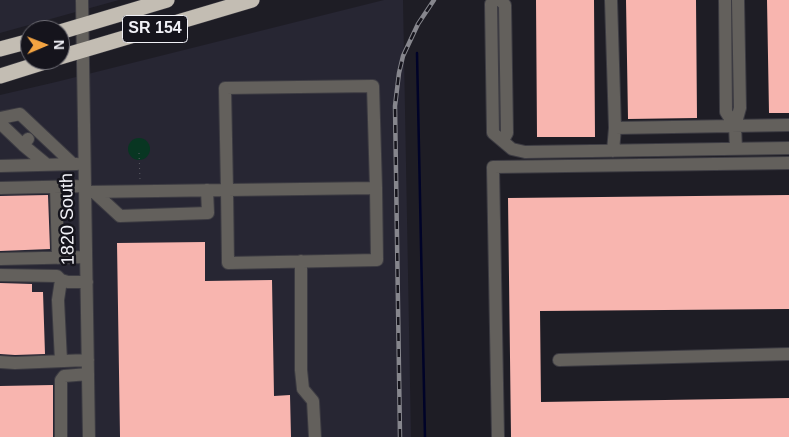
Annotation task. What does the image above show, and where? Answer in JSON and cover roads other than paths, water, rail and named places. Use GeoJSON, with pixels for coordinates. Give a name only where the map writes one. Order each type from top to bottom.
{"type":"FeatureCollection","features":[{"type":"Feature","properties":{"kind":"highway","name":"SR 154"},"geometry":{"type":"LineString","coordinates":[[70,29],[167,0]]}},
{"type":"Feature","properties":{"kind":"highway","name":"SR 154"},"geometry":{"type":"LineString","coordinates":[[70,54],[252,0]]}},
{"type":"Feature","properties":{"kind":"highway"},"geometry":{"type":"LineString","coordinates":[[0,49],[20,44]]}},
{"type":"Feature","properties":{"kind":"highway"},"geometry":{"type":"LineString","coordinates":[[0,76],[20,70]]}},
{"type":"Feature","properties":{"kind":"street","name":"1820 South"},"geometry":{"type":"LineString","coordinates":[[82,0],[83,50],[79,164],[88,190],[86,257],[89,437]]}},
{"type":"Feature","properties":{"kind":"street"},"geometry":{"type":"LineString","coordinates":[[494,0],[491,4],[493,133],[512,149],[525,152],[789,148]]}},
{"type":"Feature","properties":{"kind":"street"},"geometry":{"type":"LineString","coordinates":[[500,0],[505,5],[507,133],[502,140]]}},
{"type":"Feature","properties":{"kind":"street"},"geometry":{"type":"LineString","coordinates":[[611,0],[615,128],[613,151]]}},
{"type":"Feature","properties":{"kind":"street"},"geometry":{"type":"LineString","coordinates":[[726,0],[726,112],[735,126]]}},
{"type":"Feature","properties":{"kind":"street"},"geometry":{"type":"LineString","coordinates":[[736,149],[735,126],[740,108],[738,0]]}},
{"type":"Feature","properties":{"kind":"street"},"geometry":{"type":"LineString","coordinates":[[373,86],[377,260],[228,263],[227,190],[225,88],[373,86]]}},
{"type":"Feature","properties":{"kind":"street"},"geometry":{"type":"LineString","coordinates":[[0,118],[20,114],[30,137],[46,164]]}},
{"type":"Feature","properties":{"kind":"street"},"geometry":{"type":"LineString","coordinates":[[0,123],[79,164]]}},
{"type":"Feature","properties":{"kind":"street"},"geometry":{"type":"LineString","coordinates":[[615,128],[789,125]]}},
{"type":"Feature","properties":{"kind":"street"},"geometry":{"type":"LineString","coordinates":[[0,160],[13,166]]}},
{"type":"Feature","properties":{"kind":"street"},"geometry":{"type":"LineString","coordinates":[[498,437],[493,167],[789,163]]}},
{"type":"Feature","properties":{"kind":"street"},"geometry":{"type":"LineString","coordinates":[[0,166],[79,164]]}},
{"type":"Feature","properties":{"kind":"street"},"geometry":{"type":"LineString","coordinates":[[56,187],[58,258]]}},
{"type":"Feature","properties":{"kind":"street"},"geometry":{"type":"LineString","coordinates":[[0,188],[56,187],[140,191],[376,188]]}},
{"type":"Feature","properties":{"kind":"street"},"geometry":{"type":"LineString","coordinates":[[88,190],[120,216],[208,213],[207,190]]}},
{"type":"Feature","properties":{"kind":"street"},"geometry":{"type":"LineString","coordinates":[[0,259],[86,257]]}},
{"type":"Feature","properties":{"kind":"street"},"geometry":{"type":"LineString","coordinates":[[301,261],[301,370],[303,390],[313,401],[315,437]]}},
{"type":"Feature","properties":{"kind":"street"},"geometry":{"type":"LineString","coordinates":[[0,276],[57,276],[61,280],[68,282],[87,282]]}},
{"type":"Feature","properties":{"kind":"street"},"geometry":{"type":"LineString","coordinates":[[61,280],[58,300],[61,361]]}},
{"type":"Feature","properties":{"kind":"street"},"geometry":{"type":"LineString","coordinates":[[559,360],[789,354]]}},
{"type":"Feature","properties":{"kind":"street"},"geometry":{"type":"LineString","coordinates":[[0,362],[88,360]]}},
{"type":"Feature","properties":{"kind":"street"},"geometry":{"type":"LineString","coordinates":[[61,437],[61,380],[64,376],[88,374]]}},
{"type":"Feature","properties":{"kind":"waterway"},"geometry":{"type":"LineString","coordinates":[[417,53],[425,437]]}},
{"type":"Feature","properties":{"kind":"railway"},"geometry":{"type":"LineString","coordinates":[[400,437],[395,106],[403,56],[418,24],[434,0]]}}]}
